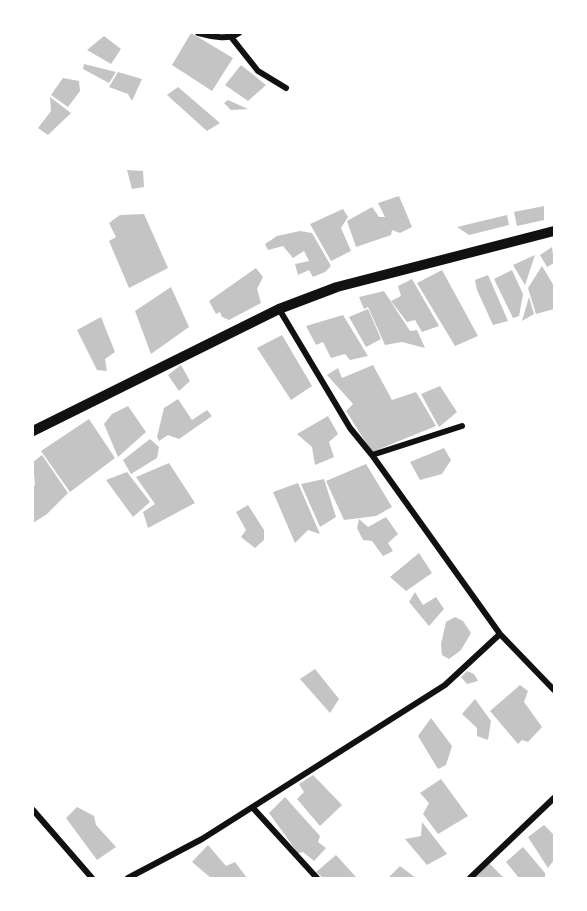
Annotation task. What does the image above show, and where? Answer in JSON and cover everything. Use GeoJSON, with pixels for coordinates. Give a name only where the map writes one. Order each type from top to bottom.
{"type":"FeatureCollection","features":[{"type":"Feature","properties":{"kind":"street"},"geometry":{"type":"LineString","coordinates":[[198,33],[231,37],[239,33]]}},
{"type":"Feature","properties":{"kind":"street"},"geometry":{"type":"LineString","coordinates":[[231,37],[258,71],[286,88]]}},
{"type":"Feature","properties":{"kind":"street"},"geometry":{"type":"LineString","coordinates":[[33,431],[279,309],[337,287],[394,270],[554,231]]}},
{"type":"Feature","properties":{"kind":"street"},"geometry":{"type":"LineString","coordinates":[[279,309],[350,428],[372,455],[500,634],[554,690]]}},
{"type":"Feature","properties":{"kind":"street"},"geometry":{"type":"LineString","coordinates":[[372,455],[462,426]]}},
{"type":"Feature","properties":{"kind":"street"},"geometry":{"type":"LineString","coordinates":[[128,878],[202,839],[253,808],[445,685],[500,634]]}},
{"type":"Feature","properties":{"kind":"street"},"geometry":{"type":"LineString","coordinates":[[470,878],[554,798]]}},
{"type":"Feature","properties":{"kind":"street"},"geometry":{"type":"LineString","coordinates":[[253,808],[317,878]]}},
{"type":"Feature","properties":{"kind":"street"},"geometry":{"type":"LineString","coordinates":[[33,810],[92,878]]}},
{"type":"Feature","properties":{"kind":"building"},"geometry":{"type":"Polygon","coordinates":[[[191,33],[233,58],[212,91],[172,65],[191,33]]]}},
{"type":"Feature","properties":{"kind":"building"},"geometry":{"type":"Polygon","coordinates":[[[104,36],[121,49],[111,64],[87,50],[104,36]]]}},
{"type":"Feature","properties":{"kind":"building"},"geometry":{"type":"Polygon","coordinates":[[[84,64],[116,72],[109,83],[83,69],[84,64]]]}},
{"type":"Feature","properties":{"kind":"building"},"geometry":{"type":"Polygon","coordinates":[[[241,65],[266,85],[248,101],[225,85],[241,65]]]}},
{"type":"Feature","properties":{"kind":"building"},"geometry":{"type":"Polygon","coordinates":[[[118,72],[142,79],[132,101],[128,94],[109,87],[118,72]]]}},
{"type":"Feature","properties":{"kind":"building"},"geometry":{"type":"Polygon","coordinates":[[[63,78],[79,81],[80,91],[68,107],[51,95],[63,78]]]}},
{"type":"Feature","properties":{"kind":"building"},"geometry":{"type":"Polygon","coordinates":[[[178,87],[220,123],[207,131],[167,95],[178,87]]]}},
{"type":"Feature","properties":{"kind":"building"},"geometry":{"type":"Polygon","coordinates":[[[50,97],[71,113],[48,135],[38,128],[51,111],[50,97]]]}},
{"type":"Feature","properties":{"kind":"building"},"geometry":{"type":"Polygon","coordinates":[[[228,100],[248,109],[231,110],[224,103],[228,100]]]}},
{"type":"Feature","properties":{"kind":"building"},"geometry":{"type":"Polygon","coordinates":[[[127,170],[143,171],[144,187],[132,189],[127,170]]]}},
{"type":"Feature","properties":{"kind":"building"},"geometry":{"type":"Polygon","coordinates":[[[399,196],[412,227],[400,233],[392,230],[391,235],[356,247],[347,221],[372,207],[379,217],[385,217],[378,203],[399,196]]]}},
{"type":"Feature","properties":{"kind":"building"},"geometry":{"type":"Polygon","coordinates":[[[544,206],[544,220],[517,226],[514,212],[544,206]]]}},
{"type":"Feature","properties":{"kind":"building"},"geometry":{"type":"Polygon","coordinates":[[[343,209],[348,217],[341,228],[351,251],[331,261],[310,224],[343,209]]]}},
{"type":"Feature","properties":{"kind":"building"},"geometry":{"type":"Polygon","coordinates":[[[144,214],[168,268],[129,288],[109,241],[116,237],[109,223],[120,215],[144,214]]]}},
{"type":"Feature","properties":{"kind":"building"},"geometry":{"type":"Polygon","coordinates":[[[507,215],[509,225],[469,235],[457,227],[507,215]]]}},
{"type":"Feature","properties":{"kind":"building"},"geometry":{"type":"Polygon","coordinates":[[[300,231],[312,233],[331,266],[325,272],[313,277],[309,270],[298,275],[295,264],[309,261],[304,251],[293,258],[283,246],[268,250],[265,244],[277,236],[300,231]]]}},
{"type":"Feature","properties":{"kind":"building"},"geometry":{"type":"Polygon","coordinates":[[[552,247],[554,263],[547,267],[540,255],[552,247]]]}},
{"type":"Feature","properties":{"kind":"building"},"geometry":{"type":"Polygon","coordinates":[[[535,255],[525,285],[513,265],[535,255]]]}},
{"type":"Feature","properties":{"kind":"building"},"geometry":{"type":"Polygon","coordinates":[[[542,266],[554,286],[554,309],[536,314],[528,288],[542,266]]]}},
{"type":"Feature","properties":{"kind":"building"},"geometry":{"type":"Polygon","coordinates":[[[256,268],[263,277],[257,289],[261,303],[229,320],[222,317],[220,312],[216,314],[209,301],[256,268]]]}},
{"type":"Feature","properties":{"kind":"building"},"geometry":{"type":"Polygon","coordinates":[[[442,270],[478,336],[455,346],[417,283],[442,270]]]}},
{"type":"Feature","properties":{"kind":"building"},"geometry":{"type":"Polygon","coordinates":[[[512,270],[523,294],[519,316],[513,318],[494,279],[512,270]]]}},
{"type":"Feature","properties":{"kind":"building"},"geometry":{"type":"Polygon","coordinates":[[[488,275],[508,321],[493,325],[477,290],[475,280],[488,275]]]}},
{"type":"Feature","properties":{"kind":"building"},"geometry":{"type":"Polygon","coordinates":[[[412,279],[439,326],[422,332],[415,320],[407,322],[391,301],[401,296],[398,286],[412,279]]]}},
{"type":"Feature","properties":{"kind":"building"},"geometry":{"type":"Polygon","coordinates":[[[171,287],[189,327],[151,354],[135,311],[171,287]]]}},
{"type":"Feature","properties":{"kind":"building"},"geometry":{"type":"Polygon","coordinates":[[[384,291],[410,331],[417,330],[425,348],[402,342],[385,345],[368,307],[364,309],[359,297],[384,291]]]}},
{"type":"Feature","properties":{"kind":"building"},"geometry":{"type":"Polygon","coordinates":[[[529,297],[534,314],[522,321],[529,297]]]}},
{"type":"Feature","properties":{"kind":"building"},"geometry":{"type":"Polygon","coordinates":[[[368,309],[381,339],[366,347],[349,317],[368,309]]]}},
{"type":"Feature","properties":{"kind":"building"},"geometry":{"type":"Polygon","coordinates":[[[343,315],[368,356],[350,360],[345,354],[331,358],[323,342],[316,345],[306,326],[343,315]]]}},
{"type":"Feature","properties":{"kind":"building"},"geometry":{"type":"Polygon","coordinates":[[[101,317],[115,352],[105,359],[107,371],[97,370],[77,330],[101,317]]]}},
{"type":"Feature","properties":{"kind":"building"},"geometry":{"type":"Polygon","coordinates":[[[282,335],[312,386],[291,400],[257,348],[282,335]]]}},
{"type":"Feature","properties":{"kind":"building"},"geometry":{"type":"Polygon","coordinates":[[[181,365],[190,381],[179,391],[168,375],[181,365]]]}},
{"type":"Feature","properties":{"kind":"building"},"geometry":{"type":"Polygon","coordinates":[[[373,365],[392,400],[416,392],[436,426],[372,452],[346,411],[353,404],[327,375],[338,368],[342,378],[373,365]]]}},
{"type":"Feature","properties":{"kind":"building"},"geometry":{"type":"Polygon","coordinates":[[[440,386],[457,412],[439,427],[421,394],[440,386]]]}},
{"type":"Feature","properties":{"kind":"building"},"geometry":{"type":"Polygon","coordinates":[[[178,399],[192,420],[207,410],[212,416],[179,439],[168,435],[159,441],[157,437],[164,408],[178,399]]]}},
{"type":"Feature","properties":{"kind":"building"},"geometry":{"type":"Polygon","coordinates":[[[128,406],[146,432],[118,457],[104,424],[112,414],[128,406]]]}},
{"type":"Feature","properties":{"kind":"building"},"geometry":{"type":"Polygon","coordinates":[[[328,416],[338,434],[329,442],[334,457],[315,465],[312,447],[297,434],[328,416]]]}},
{"type":"Feature","properties":{"kind":"building"},"geometry":{"type":"Polygon","coordinates":[[[89,419],[115,458],[70,492],[41,451],[89,419]]]}},
{"type":"Feature","properties":{"kind":"building"},"geometry":{"type":"Polygon","coordinates":[[[150,439],[159,447],[157,458],[131,474],[123,460],[150,439]]]}},
{"type":"Feature","properties":{"kind":"building"},"geometry":{"type":"Polygon","coordinates":[[[444,448],[451,460],[442,474],[420,480],[410,462],[444,448]]]}},
{"type":"Feature","properties":{"kind":"building"},"geometry":{"type":"Polygon","coordinates":[[[42,455],[68,493],[47,514],[33,523],[33,486],[35,485],[33,462],[42,455]]]}},
{"type":"Feature","properties":{"kind":"building"},"geometry":{"type":"Polygon","coordinates":[[[169,463],[195,503],[148,528],[143,512],[155,504],[136,477],[169,463]]]}},
{"type":"Feature","properties":{"kind":"building"},"geometry":{"type":"Polygon","coordinates":[[[366,464],[392,507],[376,516],[344,520],[326,481],[366,464]]]}},
{"type":"Feature","properties":{"kind":"building"},"geometry":{"type":"Polygon","coordinates":[[[127,472],[150,502],[133,517],[106,480],[127,472]]]}},
{"type":"Feature","properties":{"kind":"building"},"geometry":{"type":"Polygon","coordinates":[[[324,479],[336,517],[320,527],[301,484],[324,479]]]}},
{"type":"Feature","properties":{"kind":"building"},"geometry":{"type":"Polygon","coordinates":[[[298,483],[320,534],[308,530],[295,543],[273,492],[298,483]]]}},
{"type":"Feature","properties":{"kind":"building"},"geometry":{"type":"Polygon","coordinates":[[[248,505],[264,530],[264,540],[255,548],[241,537],[246,530],[236,512],[248,505]]]}},
{"type":"Feature","properties":{"kind":"building"},"geometry":{"type":"Polygon","coordinates":[[[386,517],[398,534],[388,543],[393,551],[383,556],[372,541],[363,540],[357,528],[359,519],[368,527],[386,517]]]}},
{"type":"Feature","properties":{"kind":"building"},"geometry":{"type":"Polygon","coordinates":[[[419,553],[432,573],[406,591],[390,577],[419,553]]]}},
{"type":"Feature","properties":{"kind":"building"},"geometry":{"type":"Polygon","coordinates":[[[415,592],[423,605],[436,597],[444,609],[429,626],[409,602],[415,592]]]}},
{"type":"Feature","properties":{"kind":"building"},"geometry":{"type":"Polygon","coordinates":[[[455,617],[463,621],[471,633],[461,650],[449,659],[442,655],[441,644],[446,622],[455,617]]]}},
{"type":"Feature","properties":{"kind":"building"},"geometry":{"type":"Polygon","coordinates":[[[315,669],[339,699],[330,713],[300,679],[315,669]]]}},
{"type":"Feature","properties":{"kind":"building"},"geometry":{"type":"Polygon","coordinates":[[[467,671],[474,674],[478,681],[467,684],[461,677],[467,671]]]}},
{"type":"Feature","properties":{"kind":"building"},"geometry":{"type":"Polygon","coordinates":[[[520,685],[528,691],[524,702],[542,727],[528,742],[522,740],[518,744],[490,711],[520,685]]]}},
{"type":"Feature","properties":{"kind":"building"},"geometry":{"type":"Polygon","coordinates":[[[475,699],[491,721],[488,740],[477,736],[477,728],[462,714],[475,699]]]}},
{"type":"Feature","properties":{"kind":"building"},"geometry":{"type":"Polygon","coordinates":[[[431,718],[452,746],[446,765],[438,769],[418,736],[431,718]]]}},
{"type":"Feature","properties":{"kind":"building"},"geometry":{"type":"Polygon","coordinates":[[[313,775],[342,805],[320,826],[297,799],[304,792],[299,784],[313,775]]]}},
{"type":"Feature","properties":{"kind":"building"},"geometry":{"type":"Polygon","coordinates":[[[441,779],[468,816],[438,834],[423,814],[429,803],[420,793],[441,779]]]}},
{"type":"Feature","properties":{"kind":"building"},"geometry":{"type":"Polygon","coordinates":[[[285,797],[320,836],[318,842],[326,848],[314,861],[303,852],[298,853],[269,813],[285,797]]]}},
{"type":"Feature","properties":{"kind":"building"},"geometry":{"type":"Polygon","coordinates":[[[77,807],[94,816],[96,825],[116,847],[97,860],[66,818],[77,807]]]}},
{"type":"Feature","properties":{"kind":"building"},"geometry":{"type":"Polygon","coordinates":[[[422,822],[447,854],[427,865],[405,839],[421,836],[422,822]]]}},
{"type":"Feature","properties":{"kind":"building"},"geometry":{"type":"Polygon","coordinates":[[[544,825],[554,835],[554,860],[548,868],[528,837],[544,825]]]}},
{"type":"Feature","properties":{"kind":"building"},"geometry":{"type":"Polygon","coordinates":[[[208,845],[226,866],[235,862],[247,878],[211,878],[192,862],[208,845]]]}},
{"type":"Feature","properties":{"kind":"building"},"geometry":{"type":"Polygon","coordinates":[[[523,847],[545,873],[545,878],[519,878],[506,862],[523,847]]]}},
{"type":"Feature","properties":{"kind":"building"},"geometry":{"type":"Polygon","coordinates":[[[336,855],[357,878],[323,878],[316,872],[336,855]]]}},
{"type":"Feature","properties":{"kind":"building"},"geometry":{"type":"Polygon","coordinates":[[[489,863],[504,878],[473,878],[489,863]]]}},
{"type":"Feature","properties":{"kind":"building"},"geometry":{"type":"Polygon","coordinates":[[[400,866],[416,878],[388,878],[400,866]]]}}]}
